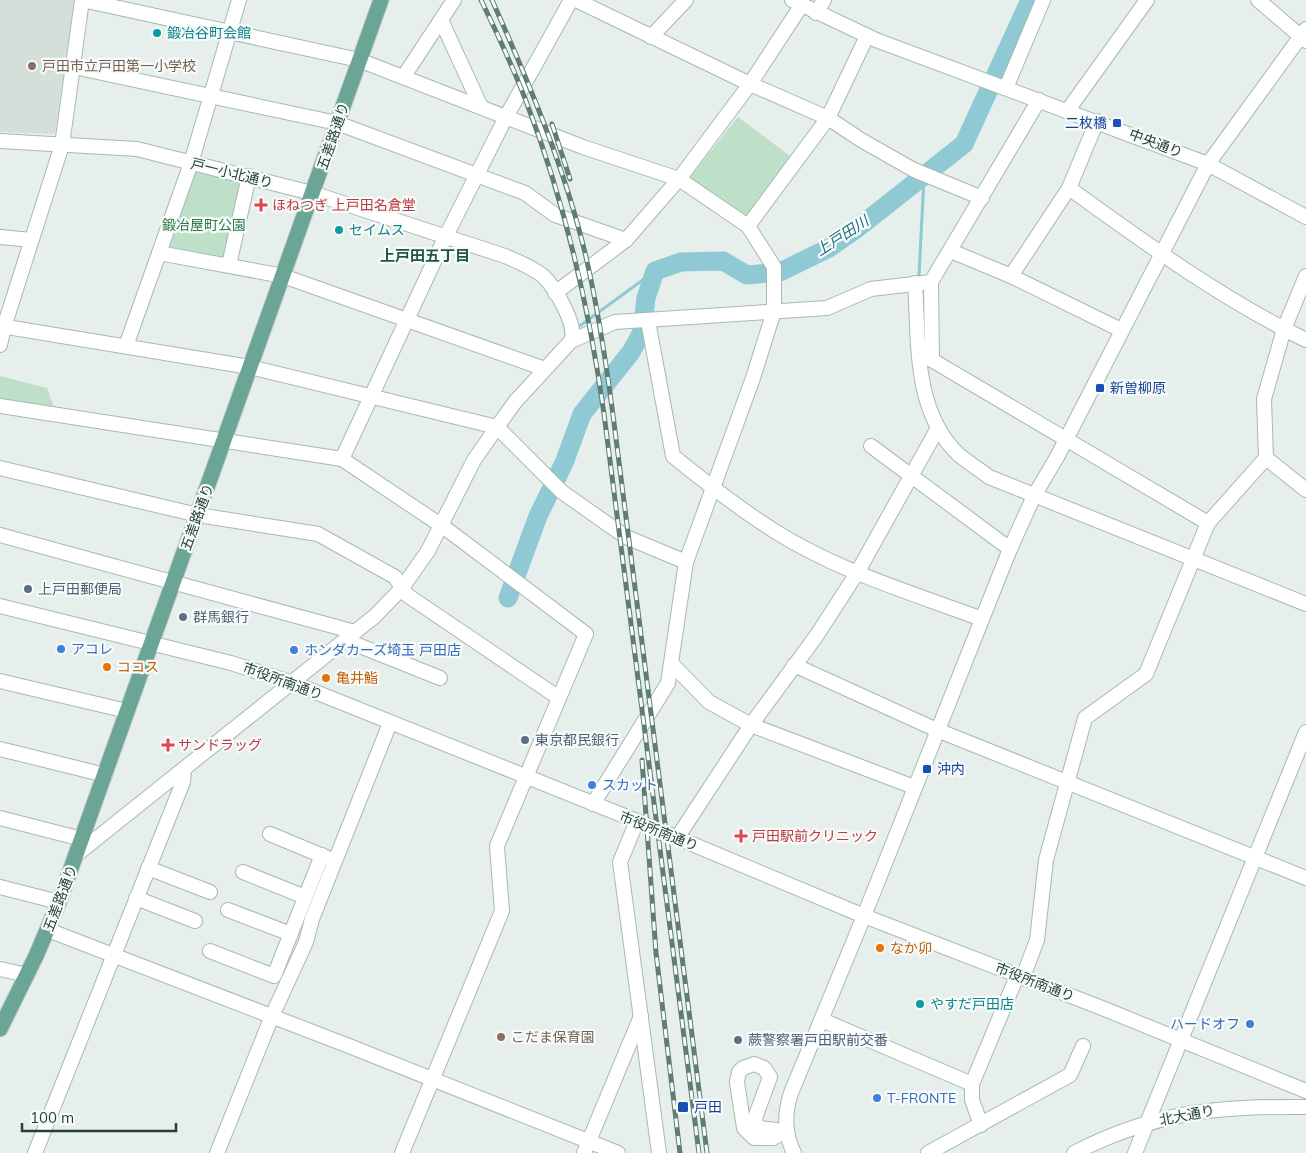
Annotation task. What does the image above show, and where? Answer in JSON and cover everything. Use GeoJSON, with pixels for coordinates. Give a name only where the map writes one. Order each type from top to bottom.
{"type":"FeatureCollection","features":[{"type":"Feature","properties":{"kind":"main road","name":"五差路通り"},"geometry":{"type":"LineString","coordinates":[[0,1029],[48,930],[59,902],[381,0]]}},
{"type":"Feature","properties":{"kind":"street"},"geometry":{"type":"LineString","coordinates":[[0,345],[2,326],[62,145],[82,0],[360,60],[481,108],[679,180],[748,226],[773,273],[774,311],[754,378],[686,562],[668,683],[593,804]]}},
{"type":"Feature","properties":{"kind":"street"},"geometry":{"type":"LineString","coordinates":[[126,346],[191,163],[239,0]]}},
{"type":"Feature","properties":{"kind":"street"},"geometry":{"type":"LineString","coordinates":[[404,76],[454,0]]}},
{"type":"Feature","properties":{"kind":"street"},"geometry":{"type":"LineString","coordinates":[[342,459],[446,238],[506,117],[571,0]]}},
{"type":"Feature","properties":{"kind":"street"},"geometry":{"type":"LineString","coordinates":[[576,0],[750,84],[828,118],[861,140],[918,172],[982,198]]}},
{"type":"Feature","properties":{"kind":"street"},"geometry":{"type":"LineString","coordinates":[[816,13],[824,0]]}},
{"type":"Feature","properties":{"kind":"street"},"geometry":{"type":"LineString","coordinates":[[555,293],[626,240],[679,180],[750,84],[796,3],[867,36],[1002,86],[1044,0]]}},
{"type":"Feature","properties":{"kind":"street"},"geometry":{"type":"LineString","coordinates":[[1068,110],[1147,0]]}},
{"type":"Feature","properties":{"kind":"street"},"geometry":{"type":"LineString","coordinates":[[794,1153],[786,1131],[788,1103],[1010,549],[1034,496],[1065,441],[1208,164],[1304,35],[1258,0]]}},
{"type":"Feature","properties":{"kind":"street"},"geometry":{"type":"LineString","coordinates":[[651,37],[679,2]]}},
{"type":"Feature","properties":{"kind":"street"},"geometry":{"type":"LineString","coordinates":[[441,20],[481,108]]}},
{"type":"Feature","properties":{"kind":"street"},"geometry":{"type":"LineString","coordinates":[[748,226],[828,118],[867,36]]}},
{"type":"Feature","properties":{"kind":"street"},"geometry":{"type":"LineString","coordinates":[[74,67],[337,123],[477,177],[525,193],[555,215],[626,240]]}},
{"type":"Feature","properties":{"kind":"street","name":"中央通り"},"geometry":{"type":"LineString","coordinates":[[1002,86],[1208,164],[1306,217]]}},
{"type":"Feature","properties":{"kind":"street"},"geometry":{"type":"LineString","coordinates":[[1039,100],[931,282],[925,398],[938,428],[958,454],[989,477],[1306,604]]}},
{"type":"Feature","properties":{"kind":"street"},"geometry":{"type":"LineString","coordinates":[[1011,276],[1069,188],[1097,121]]}},
{"type":"Feature","properties":{"kind":"street","name":"戸一小北通り"},"geometry":{"type":"LineString","coordinates":[[0,141],[137,150],[312,193],[446,238],[528,266],[544,277],[555,293],[573,334]]}},
{"type":"Feature","properties":{"kind":"street"},"geometry":{"type":"LineString","coordinates":[[228,265],[249,176]]}},
{"type":"Feature","properties":{"kind":"street"},"geometry":{"type":"LineString","coordinates":[[1069,188],[1160,254],[1284,329],[1306,340]]}},
{"type":"Feature","properties":{"kind":"street"},"geometry":{"type":"LineString","coordinates":[[0,237],[31,240]]}},
{"type":"Feature","properties":{"kind":"street"},"geometry":{"type":"LineString","coordinates":[[951,251],[1011,276],[1121,330]]}},
{"type":"Feature","properties":{"kind":"street"},"geometry":{"type":"LineString","coordinates":[[159,253],[283,276],[545,369]]}},
{"type":"Feature","properties":{"kind":"street"},"geometry":{"type":"LineString","coordinates":[[981,1125],[972,1100],[972,1084],[1037,940],[1046,860],[1084,718],[1146,674],[1192,558],[1208,523],[1266,458],[1264,399],[1284,329],[1306,276]]}},
{"type":"Feature","properties":{"kind":"street"},"geometry":{"type":"LineString","coordinates":[[76,855],[293,683],[350,636],[402,588],[442,526],[474,460],[515,402],[573,334],[615,322],[644,322],[827,308],[871,289],[931,282]]}},
{"type":"Feature","properties":{"kind":"street"},"geometry":{"type":"LineString","coordinates":[[915,283],[926,356],[1065,441],[1208,523]]}},
{"type":"Feature","properties":{"kind":"street"},"geometry":{"type":"LineString","coordinates":[[644,322],[673,456],[713,488],[774,531],[857,573],[982,619]]}},
{"type":"Feature","properties":{"kind":"street"},"geometry":{"type":"LineString","coordinates":[[2,326],[250,367],[497,427],[562,492],[626,537],[686,562]]}},
{"type":"Feature","properties":{"kind":"street"},"geometry":{"type":"LineString","coordinates":[[0,406],[342,459],[442,526],[586,634],[497,846],[502,911],[402,1153]]}},
{"type":"Feature","properties":{"kind":"street"},"geometry":{"type":"LineString","coordinates":[[677,838],[751,725],[817,635],[857,573],[938,428]]}},
{"type":"Feature","properties":{"kind":"street"},"geometry":{"type":"LineString","coordinates":[[871,446],[1010,549]]}},
{"type":"Feature","properties":{"kind":"street"},"geometry":{"type":"LineString","coordinates":[[1266,458],[1306,490]]}},
{"type":"Feature","properties":{"kind":"street"},"geometry":{"type":"LineString","coordinates":[[0,468],[198,515],[318,534],[396,577],[407,595],[558,698]]}},
{"type":"Feature","properties":{"kind":"street"},"geometry":{"type":"LineString","coordinates":[[0,534],[174,582],[350,636],[440,678]]}},
{"type":"Feature","properties":{"kind":"street","name":"市役所南通り"},"geometry":{"type":"LineString","coordinates":[[0,606],[231,663],[293,683],[637,821],[864,916],[1020,976],[1306,1091]]}},
{"type":"Feature","properties":{"kind":"street"},"geometry":{"type":"LineString","coordinates":[[671,663],[710,702],[751,725],[914,787]]}},
{"type":"Feature","properties":{"kind":"street"},"geometry":{"type":"LineString","coordinates":[[794,665],[937,730],[1306,878]]}},
{"type":"Feature","properties":{"kind":"street"},"geometry":{"type":"LineString","coordinates":[[0,681],[127,712]]}},
{"type":"Feature","properties":{"kind":"street"},"geometry":{"type":"LineString","coordinates":[[217,1153],[272,1016],[306,942],[312,920],[390,722]]}},
{"type":"Feature","properties":{"kind":"street"},"geometry":{"type":"LineString","coordinates":[[1136,1153],[1306,732]]}},
{"type":"Feature","properties":{"kind":"street"},"geometry":{"type":"LineString","coordinates":[[0,749],[105,775]]}},
{"type":"Feature","properties":{"kind":"street"},"geometry":{"type":"LineString","coordinates":[[35,1153],[183,782],[184,770]]}},
{"type":"Feature","properties":{"kind":"street"},"geometry":{"type":"LineString","coordinates":[[0,818],[82,839]]}},
{"type":"Feature","properties":{"kind":"street"},"geometry":{"type":"LineString","coordinates":[[637,821],[620,862],[659,1153]]}},
{"type":"Feature","properties":{"kind":"street"},"geometry":{"type":"LineString","coordinates":[[270,834],[335,861]]}},
{"type":"Feature","properties":{"kind":"street"},"geometry":{"type":"LineString","coordinates":[[210,951],[274,976],[322,856]]}},
{"type":"Feature","properties":{"kind":"street"},"geometry":{"type":"LineString","coordinates":[[148,868],[210,892]]}},
{"type":"Feature","properties":{"kind":"street"},"geometry":{"type":"LineString","coordinates":[[244,872],[305,897]]}},
{"type":"Feature","properties":{"kind":"street"},"geometry":{"type":"LineString","coordinates":[[0,888],[59,902]]}},
{"type":"Feature","properties":{"kind":"street"},"geometry":{"type":"LineString","coordinates":[[136,898],[195,922]]}},
{"type":"Feature","properties":{"kind":"street"},"geometry":{"type":"LineString","coordinates":[[228,910],[291,934]]}},
{"type":"Feature","properties":{"kind":"street"},"geometry":{"type":"LineString","coordinates":[[48,930],[432,1078],[586,1147],[618,1153]]}},
{"type":"Feature","properties":{"kind":"street"},"geometry":{"type":"LineString","coordinates":[[0,969],[27,975]]}},
{"type":"Feature","properties":{"kind":"street"},"geometry":{"type":"LineString","coordinates":[[586,1147],[641,1016]]}},
{"type":"Feature","properties":{"kind":"street"},"geometry":{"type":"LineString","coordinates":[[822,1020],[972,1084]]}},
{"type":"Feature","properties":{"kind":"street"},"geometry":{"type":"LineString","coordinates":[[928,1153],[1070,1075],[1083,1046]]}},
{"type":"Feature","properties":{"kind":"street"},"geometry":{"type":"LineString","coordinates":[[748,1065],[759,1065],[764,1068],[770,1077],[755,1118],[756,1125],[760,1128],[786,1131],[773,1138],[758,1139],[745,1131],[737,1082],[737,1077],[743,1068],[748,1065]]}},
{"type":"Feature","properties":{"kind":"street","name":"北大通り"},"geometry":{"type":"LineString","coordinates":[[1074,1153],[1109,1136],[1148,1122],[1185,1113],[1224,1108],[1306,1107]]}},
{"type":"Feature","properties":{"kind":"shaded area","name":"戸田市立戸田第一小学校"},"geometry":{"type":"Polygon","coordinates":[[[0,0],[74,0],[55,134],[0,132],[0,0]]]}},
{"type":"Feature","properties":{"kind":"green space"},"geometry":{"type":"Polygon","coordinates":[[[738,117],[794,159],[745,220],[687,181],[738,117]]]}},
{"type":"Feature","properties":{"kind":"green space","name":"鍛冶屋町公園"},"geometry":{"type":"Polygon","coordinates":[[[194,170],[244,183],[226,262],[163,250],[194,170]]]}},
{"type":"Feature","properties":{"kind":"green space"},"geometry":{"type":"Polygon","coordinates":[[[0,376],[47,388],[55,410],[0,401],[0,376]]]}},
{"type":"Feature","properties":{"kind":"waterway","name":"上戸田川"},"geometry":{"type":"LineString","coordinates":[[508,598],[538,516],[564,463],[582,414],[631,352],[642,332],[646,298],[655,271],[681,262],[723,261],[747,275],[780,272],[829,248],[855,230],[964,144],[1030,0]]}},
{"type":"Feature","properties":{"kind":"waterway"},"geometry":{"type":"LineString","coordinates":[[919,275],[924,178]]}},
{"type":"Feature","properties":{"kind":"waterway","name":"上戸田川"},"geometry":{"type":"LineString","coordinates":[[577,328],[655,271]]}},
{"type":"Feature","properties":{"kind":"railway"},"geometry":{"type":"LineString","coordinates":[[481,0],[516,76],[553,178],[574,255],[591,334],[604,414],[699,1153]]}},
{"type":"Feature","properties":{"kind":"railway"},"geometry":{"type":"LineString","coordinates":[[492,0],[557,158],[586,257],[598,316],[613,415],[707,1153]]}},
{"type":"Feature","properties":{"kind":"railway"},"geometry":{"type":"LineString","coordinates":[[552,124],[570,179]]}},
{"type":"Feature","properties":{"kind":"railway"},"geometry":{"type":"LineString","coordinates":[[642,760],[656,953],[680,1153]]}},
{"type":"Feature","properties":{"kind":"place","name":"鍛冶谷町会館"},"geometry":{"type":"Point","coordinates":[157,33]}},
{"type":"Feature","properties":{"kind":"place","name":"戸田市立戸田第一小学校"},"geometry":{"type":"Point","coordinates":[32,66]}},
{"type":"Feature","properties":{"kind":"place","name":"二枚橋"},"geometry":{"type":"Point","coordinates":[1117,123]}},
{"type":"Feature","properties":{"kind":"place","name":"ほねつぎ 上戸田名倉堂"},"geometry":{"type":"Point","coordinates":[261,205]}},
{"type":"Feature","properties":{"kind":"place","name":"セイムス"},"geometry":{"type":"Point","coordinates":[339,230]}},
{"type":"Feature","properties":{"kind":"place","name":"新曽柳原"},"geometry":{"type":"Point","coordinates":[1100,388]}},
{"type":"Feature","properties":{"kind":"place","name":"上戸田郵便局"},"geometry":{"type":"Point","coordinates":[28,589]}},
{"type":"Feature","properties":{"kind":"place","name":"群馬銀行"},"geometry":{"type":"Point","coordinates":[183,617]}},
{"type":"Feature","properties":{"kind":"place","name":"アコレ"},"geometry":{"type":"Point","coordinates":[61,649]}},
{"type":"Feature","properties":{"kind":"place","name":"ホンダカーズ埼玉 戸田店"},"geometry":{"type":"Point","coordinates":[294,650]}},
{"type":"Feature","properties":{"kind":"place","name":"ココス"},"geometry":{"type":"Point","coordinates":[107,667]}},
{"type":"Feature","properties":{"kind":"place","name":"亀井鮨"},"geometry":{"type":"Point","coordinates":[326,678]}},
{"type":"Feature","properties":{"kind":"place","name":"東京都民銀行"},"geometry":{"type":"Point","coordinates":[525,740]}},
{"type":"Feature","properties":{"kind":"place","name":"サンドラッグ"},"geometry":{"type":"Point","coordinates":[168,745]}},
{"type":"Feature","properties":{"kind":"place","name":"沖内"},"geometry":{"type":"Point","coordinates":[927,769]}},
{"type":"Feature","properties":{"kind":"place","name":"スカット"},"geometry":{"type":"Point","coordinates":[592,785]}},
{"type":"Feature","properties":{"kind":"place","name":"戸田駅前クリニック"},"geometry":{"type":"Point","coordinates":[741,836]}},
{"type":"Feature","properties":{"kind":"place","name":"なか卯"},"geometry":{"type":"Point","coordinates":[880,948]}},
{"type":"Feature","properties":{"kind":"place","name":"やすだ戸田店"},"geometry":{"type":"Point","coordinates":[920,1004]}},
{"type":"Feature","properties":{"kind":"place","name":"ハードオフ"},"geometry":{"type":"Point","coordinates":[1250,1024]}},
{"type":"Feature","properties":{"kind":"place","name":"こだま保育園"},"geometry":{"type":"Point","coordinates":[501,1037]}},
{"type":"Feature","properties":{"kind":"place","name":"蕨警察署戸田駅前交番"},"geometry":{"type":"Point","coordinates":[738,1040]}},
{"type":"Feature","properties":{"kind":"place","name":"T-FRONTE"},"geometry":{"type":"Point","coordinates":[877,1098]}},
{"type":"Feature","properties":{"kind":"place","name":"戸田"},"geometry":{"type":"Point","coordinates":[683,1107]}},
{"type":"Feature","properties":{"kind":"district","name":"上戸田五丁目"},"geometry":{"type":"Point","coordinates":[425,256]}}]}
